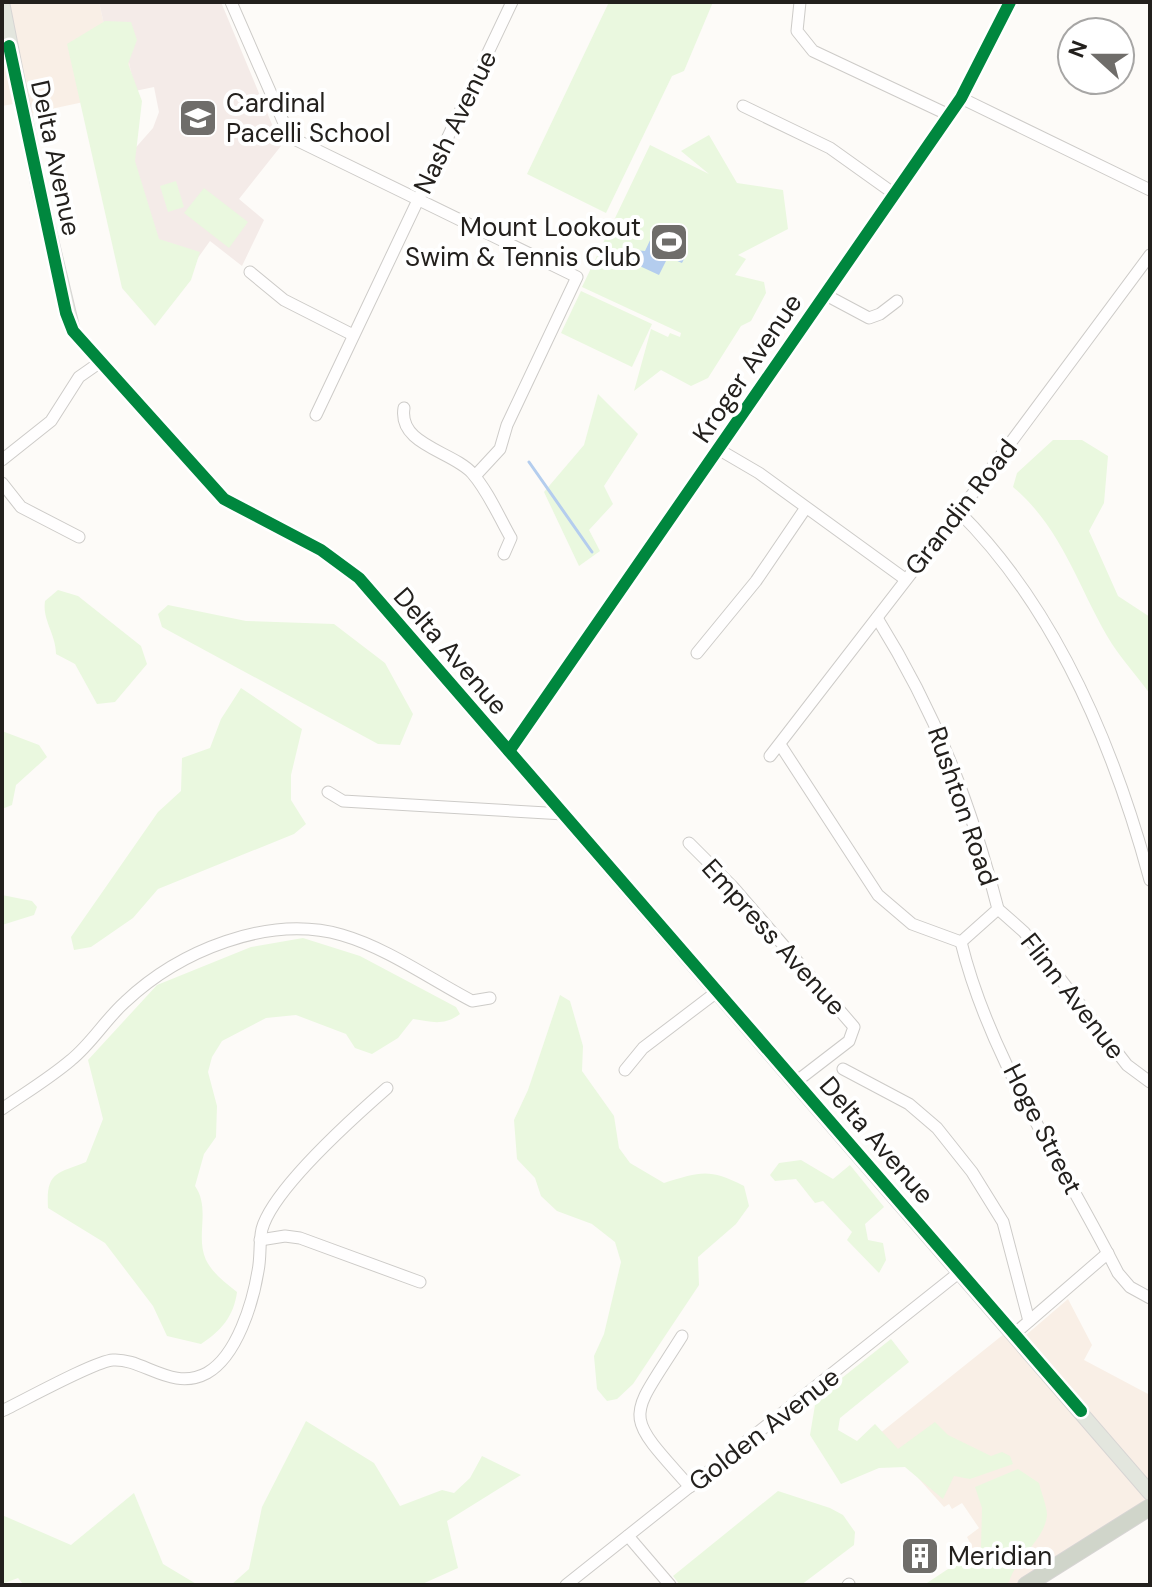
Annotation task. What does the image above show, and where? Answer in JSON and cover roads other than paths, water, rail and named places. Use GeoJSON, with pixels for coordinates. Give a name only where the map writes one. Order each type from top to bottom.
{"type":"FeatureCollection","features":[{"type":"Feature","properties":{"kind":"highway"},"geometry":{"type":"LineString","coordinates":[[1026,1585],[1150,1507]]}},
{"type":"Feature","properties":{"kind":"main road","name":"Delta Avenue"},"geometry":{"type":"LineString","coordinates":[[2,2],[4,48],[66,313],[73,331],[224,499],[321,550],[359,578],[1150,1493]]}},
{"type":"Feature","properties":{"kind":"street"},"geometry":{"type":"LineString","coordinates":[[231,2],[290,137],[577,277],[507,425],[500,449],[475,476]]}},
{"type":"Feature","properties":{"kind":"street","name":"Nash Avenue"},"geometry":{"type":"LineString","coordinates":[[316,415],[512,2]]}},
{"type":"Feature","properties":{"kind":"street"},"geometry":{"type":"LineString","coordinates":[[800,2],[797,31],[813,51],[949,115]]}},
{"type":"Feature","properties":{"kind":"street","name":"Kroger Avenue"},"geometry":{"type":"LineString","coordinates":[[509,751],[961,98],[1010,2]]}},
{"type":"Feature","properties":{"kind":"street"},"geometry":{"type":"LineString","coordinates":[[961,98],[1150,190]]}},
{"type":"Feature","properties":{"kind":"street"},"geometry":{"type":"LineString","coordinates":[[743,106],[830,148],[893,193]]}},
{"type":"Feature","properties":{"kind":"street","name":"Grandin Road"},"geometry":{"type":"LineString","coordinates":[[770,756],[781,746],[1150,255]]}},
{"type":"Feature","properties":{"kind":"street"},"geometry":{"type":"LineString","coordinates":[[250,272],[284,300],[353,335]]}},
{"type":"Feature","properties":{"kind":"street"},"geometry":{"type":"LineString","coordinates":[[824,294],[869,318],[897,301]]}},
{"type":"Feature","properties":{"kind":"street"},"geometry":{"type":"LineString","coordinates":[[2,460],[51,421],[79,377],[99,363]]}},
{"type":"Feature","properties":{"kind":"street"},"geometry":{"type":"LineString","coordinates":[[404,408],[404,421],[409,433],[464,465],[475,476],[511,538],[504,554]]}},
{"type":"Feature","properties":{"kind":"street"},"geometry":{"type":"LineString","coordinates":[[718,449],[759,473],[905,579]]}},
{"type":"Feature","properties":{"kind":"street"},"geometry":{"type":"LineString","coordinates":[[2,483],[21,507],[79,537]]}},
{"type":"Feature","properties":{"kind":"street"},"geometry":{"type":"LineString","coordinates":[[697,653],[756,581],[805,509]]}},
{"type":"Feature","properties":{"kind":"street"},"geometry":{"type":"LineString","coordinates":[[958,511],[1010,571],[1056,644],[1113,766],[1150,880]]}},
{"type":"Feature","properties":{"kind":"street","name":"Rushton Road"},"geometry":{"type":"LineString","coordinates":[[877,618],[904,662],[946,745],[977,827],[998,909],[961,942]]}},
{"type":"Feature","properties":{"kind":"street"},"geometry":{"type":"LineString","coordinates":[[781,746],[878,895],[912,924],[961,942]]}},
{"type":"Feature","properties":{"kind":"street"},"geometry":{"type":"LineString","coordinates":[[328,792],[343,801],[564,814]]}},
{"type":"Feature","properties":{"kind":"street","name":"Empress Avenue"},"geometry":{"type":"LineString","coordinates":[[689,843],[740,895],[851,1023],[855,1033],[849,1041],[797,1081]]}},
{"type":"Feature","properties":{"kind":"street","name":"Flinn Avenue"},"geometry":{"type":"LineString","coordinates":[[998,909],[1024,932],[1127,1065],[1150,1082]]}},
{"type":"Feature","properties":{"kind":"street"},"geometry":{"type":"LineString","coordinates":[[2,1109],[69,1062],[121,1005],[152,979],[197,955],[268,929],[307,928],[346,936],[472,1001],[490,998]]}},
{"type":"Feature","properties":{"kind":"street","name":"Hoge Street"},"geometry":{"type":"LineString","coordinates":[[961,942],[979,998],[1019,1086],[1108,1253],[1130,1287],[1150,1298]]}},
{"type":"Feature","properties":{"kind":"street"},"geometry":{"type":"LineString","coordinates":[[625,1070],[643,1048],[718,991]]}},
{"type":"Feature","properties":{"kind":"street"},"geometry":{"type":"LineString","coordinates":[[843,1069],[909,1104],[937,1128],[972,1172],[1006,1229],[1029,1321]]}},
{"type":"Feature","properties":{"kind":"street"},"geometry":{"type":"LineString","coordinates":[[2,1411],[110,1360],[183,1379],[213,1369],[230,1346],[248,1309],[259,1269],[260,1240],[270,1211],[312,1159],[387,1088]]}},
{"type":"Feature","properties":{"kind":"street"},"geometry":{"type":"LineString","coordinates":[[260,1240],[285,1236],[302,1239],[420,1282]]}},
{"type":"Feature","properties":{"kind":"street"},"geometry":{"type":"LineString","coordinates":[[1013,1335],[1108,1253]]}},
{"type":"Feature","properties":{"kind":"street","name":"Golden Avenue"},"geometry":{"type":"LineString","coordinates":[[566,1585],[961,1271]]}},
{"type":"Feature","properties":{"kind":"street"},"geometry":{"type":"LineString","coordinates":[[682,1336],[642,1399],[638,1420],[643,1435],[690,1487]]}},
{"type":"Feature","properties":{"kind":"street"},"geometry":{"type":"LineString","coordinates":[[628,1536],[670,1585]]}},
{"type":"Feature","properties":{"kind":"water"},"geometry":{"type":"Polygon","coordinates":[[[652,236],[687,253],[682,263],[668,257],[659,275],[631,262],[635,250],[645,251],[652,236]]]}},
{"type":"Feature","properties":{"kind":"waterway"},"geometry":{"type":"LineString","coordinates":[[529,462],[592,552]]}},
{"type":"Feature","properties":{"kind":"place","name":"Cardinal Pacelli School"},"geometry":{"type":"Point","coordinates":[198,118]}},
{"type":"Feature","properties":{"kind":"place","name":"Mount Lookout Swim & Tennis Club"},"geometry":{"type":"Point","coordinates":[669,242]}},
{"type":"Feature","properties":{"kind":"place","name":"Meridian"},"geometry":{"type":"Point","coordinates":[920,1556]}}]}
